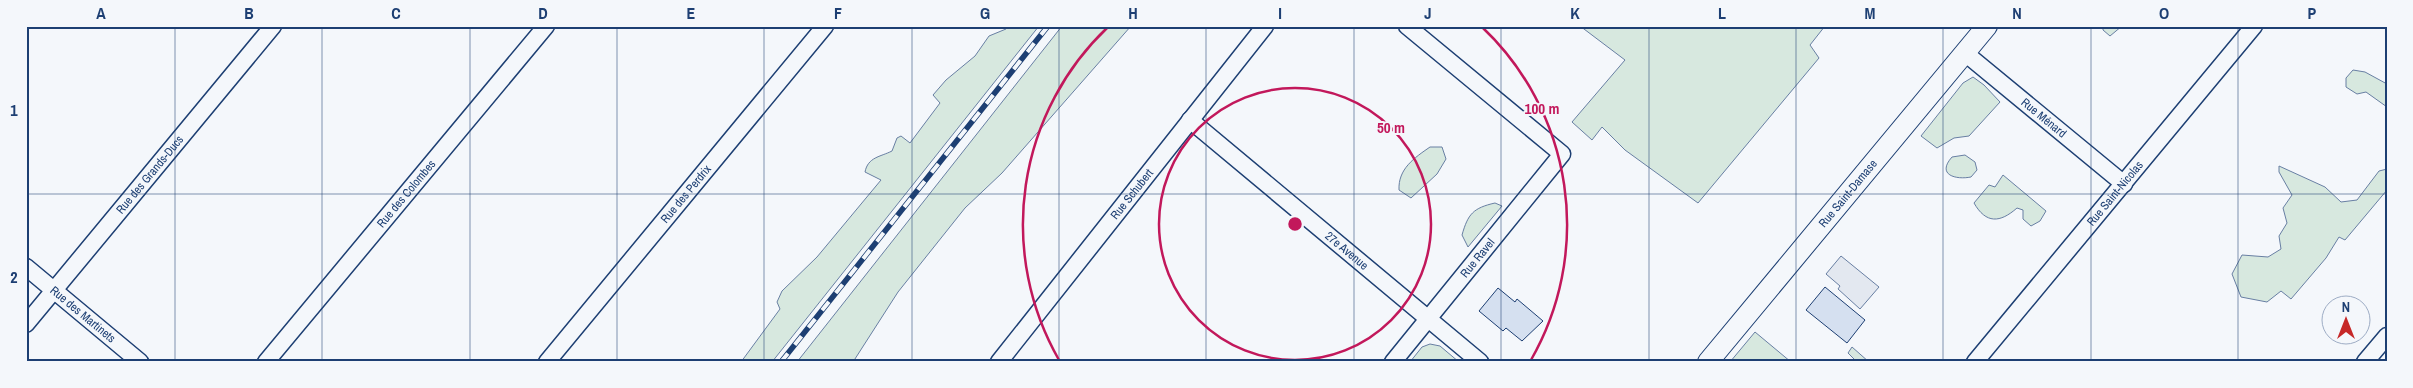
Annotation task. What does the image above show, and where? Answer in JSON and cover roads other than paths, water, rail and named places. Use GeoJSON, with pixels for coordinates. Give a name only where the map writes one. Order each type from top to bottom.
{"type":"FeatureCollection","features":[{"type":"Feature","properties":{"kind":"street","name":"Rue des Grands-Ducs"},"geometry":{"type":"LineString","coordinates":[[26,324],[273,26]]}},
{"type":"Feature","properties":{"kind":"street","name":"Rue des Colombes"},"geometry":{"type":"LineString","coordinates":[[266,362],[546,26]]}},
{"type":"Feature","properties":{"kind":"street","name":"Rue des Perdrix"},"geometry":{"type":"LineString","coordinates":[[547,362],[825,26]]}},
{"type":"Feature","properties":{"kind":"street","name":"Rue Schubert"},"geometry":{"type":"LineString","coordinates":[[1007,359],[1190,120],[1265,26]]}},
{"type":"Feature","properties":{"kind":"street","name":"Rue Ravel"},"geometry":{"type":"LineString","coordinates":[[1394,362],[1562,154],[1407,26]]}},
{"type":"Feature","properties":{"kind":"street","name":"Rue Saint-Damase"},"geometry":{"type":"LineString","coordinates":[[1708,362],[1987,26]]}},
{"type":"Feature","properties":{"kind":"street","name":"Rue Saint-Nicolas"},"geometry":{"type":"LineString","coordinates":[[1975,362],[2254,26]]}},
{"type":"Feature","properties":{"kind":"street","name":"Rue Ménard"},"geometry":{"type":"LineString","coordinates":[[1965,53],[2124,184]]}},
{"type":"Feature","properties":{"kind":"street","name":"27e Avenue"},"geometry":{"type":"LineString","coordinates":[[1190,120],[1480,362]]}},
{"type":"Feature","properties":{"kind":"street","name":"Rue des Martinets"},"geometry":{"type":"LineString","coordinates":[[26,267],[140,362]]}},
{"type":"Feature","properties":{"kind":"street"},"geometry":{"type":"LineString","coordinates":[[2365,362],[2387,336]]}},
{"type":"Feature","properties":{"kind":"railway"},"geometry":{"type":"LineString","coordinates":[[781,362],[1048,26]]}}]}
